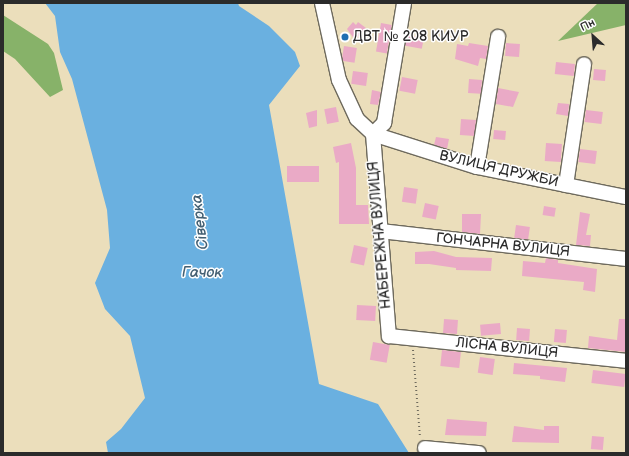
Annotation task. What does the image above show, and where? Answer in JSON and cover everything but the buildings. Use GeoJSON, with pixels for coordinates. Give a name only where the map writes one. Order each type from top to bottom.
{"type":"FeatureCollection","features":[{"type":"Feature","properties":{"kind":"street"},"geometry":{"type":"LineString","coordinates":[[322,3],[339,80],[357,118],[373,134],[384,123],[404,3]]}},
{"type":"Feature","properties":{"kind":"street"},"geometry":{"type":"LineString","coordinates":[[477,166],[498,37]]}},
{"type":"Feature","properties":{"kind":"street"},"geometry":{"type":"LineString","coordinates":[[566,185],[584,64]]}},
{"type":"Feature","properties":{"kind":"street","name":"ВУЛИЦЯ ДРУЖБИ"},"geometry":{"type":"LineString","coordinates":[[373,134],[477,166],[626,197]]}},
{"type":"Feature","properties":{"kind":"street","name":"НАБЕРЕЖНА ВУЛИЦЯ"},"geometry":{"type":"LineString","coordinates":[[373,134],[389,336]]}},
{"type":"Feature","properties":{"kind":"street","name":"ГОНЧАРНА ВУЛИЦЯ"},"geometry":{"type":"LineString","coordinates":[[381,231],[626,259]]}},
{"type":"Feature","properties":{"kind":"street","name":"ЛІСНА ВУЛИЦЯ"},"geometry":{"type":"LineString","coordinates":[[389,336],[626,361]]}},
{"type":"Feature","properties":{"kind":"street"},"geometry":{"type":"LineString","coordinates":[[425,448],[478,453]]}},
{"type":"Feature","properties":{"kind":"path"},"geometry":{"type":"LineString","coordinates":[[412,338],[419,435],[425,448]]}},
{"type":"Feature","properties":{"kind":"green space"},"geometry":{"type":"Polygon","coordinates":[[[598,3],[626,3],[626,25],[558,41],[598,3]]]}},
{"type":"Feature","properties":{"kind":"green space"},"geometry":{"type":"Polygon","coordinates":[[[3,15],[48,44],[54,53],[63,90],[50,97],[15,59],[3,51],[3,15]]]}},
{"type":"Feature","properties":{"kind":"water","name":"Гачок"},"geometry":{"type":"Polygon","coordinates":[[[45,3],[238,3],[239,6],[269,26],[295,52],[300,66],[269,105],[319,384],[378,404],[409,453],[108,453],[106,442],[121,429],[145,398],[130,336],[105,309],[95,283],[110,248],[107,210],[72,79],[60,52],[55,16],[45,3]]]}},
{"type":"Feature","properties":{"kind":"place","name":"ДВТ № 208 КИУР"},"geometry":{"type":"Point","coordinates":[345,37]}},
{"type":"Feature","properties":{"kind":"water label","name":"Сіверка"},"geometry":{"type":"Point","coordinates":[200,222]}}]}
